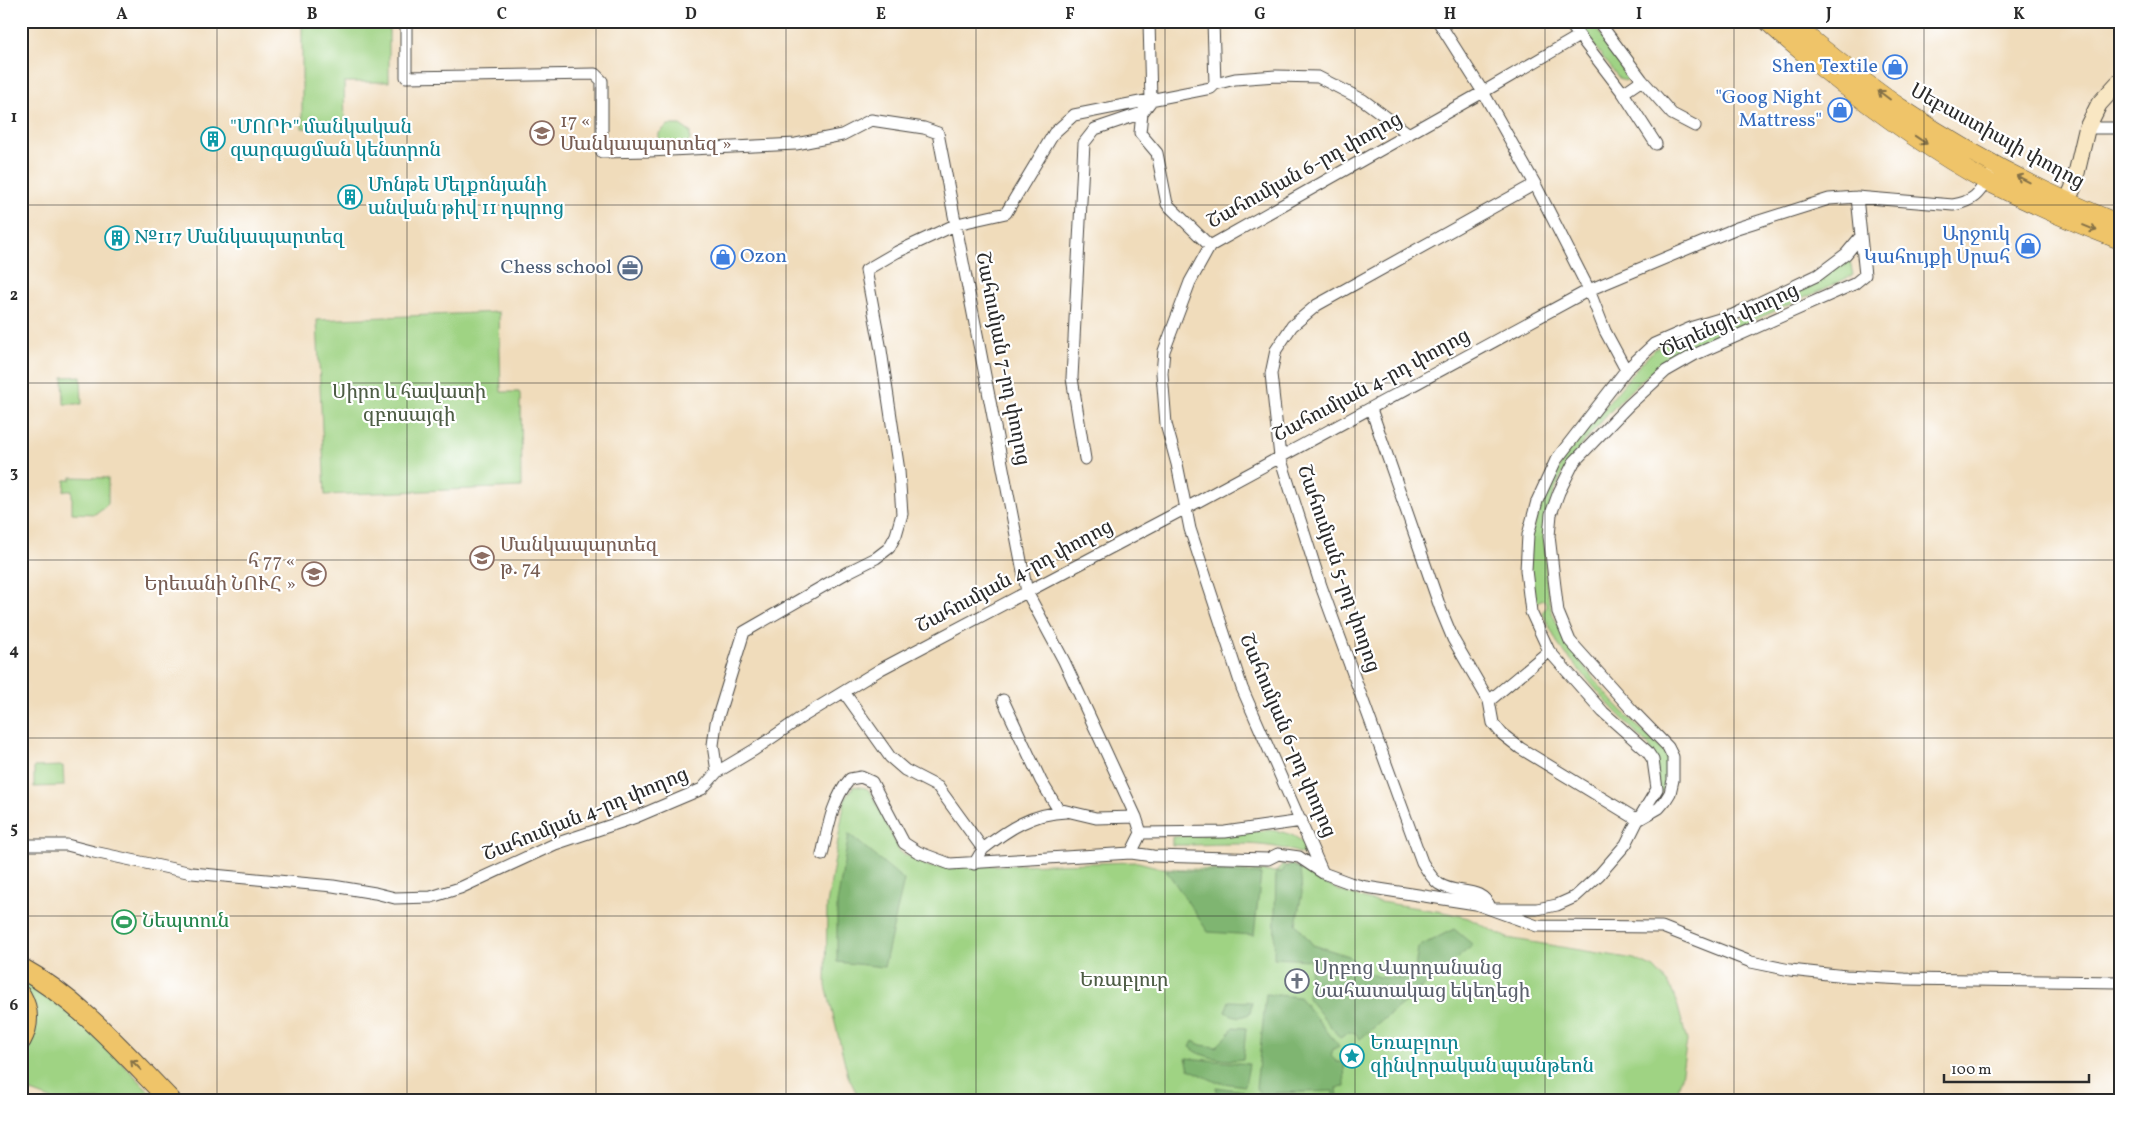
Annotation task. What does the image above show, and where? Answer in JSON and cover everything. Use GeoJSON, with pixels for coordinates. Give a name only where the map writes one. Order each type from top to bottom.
{"type":"FeatureCollection","features":[{"type":"Feature","properties":{"kind":"highway"},"geometry":{"type":"LineString","coordinates":[[21,968],[45,981],[72,1001],[170,1100]]}},
{"type":"Feature","properties":{"kind":"highway"},"geometry":{"type":"LineString","coordinates":[[21,996],[27,1008],[26,1032],[21,1040]]}},
{"type":"Feature","properties":{"kind":"main road","name":"Սեբաստիայի փողոց"},"geometry":{"type":"LineString","coordinates":[[1767,21],[1847,88],[1880,112],[1987,181],[2063,209],[2120,224]]}},
{"type":"Feature","properties":{"kind":"main road","name":"Սեբաստիայի փողոց"},"geometry":{"type":"LineString","coordinates":[[1790,21],[1845,67],[1901,108],[2063,209],[2120,240]]}},
{"type":"Feature","properties":{"kind":"street","name":"Շահումյան 7-րդ փողոց"},"geometry":{"type":"LineString","coordinates":[[406,21],[406,77],[595,74],[602,81],[602,152],[796,144],[842,135],[871,120],[924,128],[938,133],[1027,592],[1064,661],[1136,817],[1141,833]]}},
{"type":"Feature","properties":{"kind":"street"},"geometry":{"type":"LineString","coordinates":[[1149,21],[1151,101],[1142,114],[1140,133],[1157,153],[1167,204],[1210,246]]}},
{"type":"Feature","properties":{"kind":"street"},"geometry":{"type":"LineString","coordinates":[[1213,21],[1215,84]]}},
{"type":"Feature","properties":{"kind":"street"},"geometry":{"type":"LineString","coordinates":[[1438,21],[1483,92],[1535,184],[1589,290],[1605,331],[1626,370]]}},
{"type":"Feature","properties":{"kind":"street"},"geometry":{"type":"LineString","coordinates":[[1598,21],[1642,80],[1672,114],[1695,126]]}},
{"type":"Feature","properties":{"kind":"street"},"geometry":{"type":"LineString","coordinates":[[1575,27],[1623,93],[1656,144]]}},
{"type":"Feature","properties":{"kind":"street","name":"Շահումյան 6-րդ փողոց"},"geometry":{"type":"LineString","coordinates":[[1323,873],[1302,821],[1242,688],[1190,529],[1178,464],[1166,424],[1162,373],[1164,352],[1190,282],[1210,246],[1483,92],[1575,27]]}},
{"type":"Feature","properties":{"kind":"street"},"geometry":{"type":"LineString","coordinates":[[717,772],[713,745],[716,723],[744,632],[876,558],[889,548],[896,535],[902,514],[899,471],[881,350],[866,270],[897,252],[957,224],[1006,214],[1054,132],[1074,114],[1151,101],[1210,88],[1215,84],[1235,79],[1276,76],[1318,76],[1362,100],[1409,134]]}},
{"type":"Feature","properties":{"kind":"street"},"geometry":{"type":"LineString","coordinates":[[1623,93],[1642,80]]}},
{"type":"Feature","properties":{"kind":"street"},"geometry":{"type":"LineString","coordinates":[[2063,209],[2073,188],[2087,128],[2099,104],[2120,81]]}},
{"type":"Feature","properties":{"kind":"street"},"geometry":{"type":"LineString","coordinates":[[1085,459],[1072,378],[1084,143],[1095,129],[1142,114]]}},
{"type":"Feature","properties":{"kind":"street"},"geometry":{"type":"LineString","coordinates":[[2087,128],[2120,128]]}},
{"type":"Feature","properties":{"kind":"street","name":"Շահումյան 4-րդ փողոց"},"geometry":{"type":"LineString","coordinates":[[21,845],[67,845],[192,873],[333,886],[395,898],[431,897],[460,888],[555,844],[636,817],[702,789],[717,772],[754,750],[802,716],[881,669],[1371,409],[1589,290],[1737,228],[1828,199],[1857,197],[1953,205],[1970,201],[1978,194],[1996,166]]}},
{"type":"Feature","properties":{"kind":"street","name":"Շահումյան 5-րդ փողոց"},"geometry":{"type":"LineString","coordinates":[[1491,909],[1487,900],[1479,894],[1449,889],[1440,884],[1430,876],[1422,862],[1321,586],[1280,457],[1271,374],[1276,350],[1292,326],[1317,305],[1535,184]]}},
{"type":"Feature","properties":{"kind":"street","name":"Ծերենցի փողոց"},"geometry":{"type":"LineString","coordinates":[[1638,820],[1659,808],[1670,793],[1673,780],[1673,757],[1660,737],[1632,710],[1570,641],[1558,612],[1549,536],[1551,514],[1559,492],[1574,462],[1628,406],[1666,371],[1694,355],[1854,284],[1865,275],[1857,197]]}},
{"type":"Feature","properties":{"kind":"street","name":"Ծերենցի փողոց"},"geometry":{"type":"LineString","coordinates":[[1491,909],[1538,909],[1557,905],[1575,897],[1599,875],[1626,844],[1657,789],[1653,760],[1648,751],[1603,712],[1549,651],[1532,612],[1526,570],[1528,535],[1537,501],[1556,460],[1626,370],[1654,344],[1693,327],[1733,316],[1818,275],[1846,254],[1862,236]]}},
{"type":"Feature","properties":{"kind":"street"},"geometry":{"type":"LineString","coordinates":[[1371,409],[1440,610],[1453,639],[1489,700],[1493,723],[1502,734],[1520,748],[1638,820]]}},
{"type":"Feature","properties":{"kind":"street"},"geometry":{"type":"LineString","coordinates":[[1489,700],[1549,651]]}},
{"type":"Feature","properties":{"kind":"street"},"geometry":{"type":"LineString","coordinates":[[844,692],[890,757],[905,770],[938,787],[983,850]]}},
{"type":"Feature","properties":{"kind":"street"},"geometry":{"type":"LineString","coordinates":[[1003,700],[1041,781],[1058,808],[1067,812],[1096,818],[1136,817]]}},
{"type":"Feature","properties":{"kind":"street"},"geometry":{"type":"LineString","coordinates":[[822,855],[830,817],[842,788],[850,778],[861,777],[872,782],[904,843],[939,861],[950,864],[1131,853],[1152,856],[1268,859],[1278,854],[1299,857],[1323,873],[1366,887],[1476,904],[1537,926],[1662,927],[1752,962],[1790,970],[1846,976],[1905,979],[2120,982]]}},
{"type":"Feature","properties":{"kind":"street"},"geometry":{"type":"LineString","coordinates":[[974,864],[983,850],[1016,824],[1046,815],[1067,812]]}},
{"type":"Feature","properties":{"kind":"street"},"geometry":{"type":"LineString","coordinates":[[1131,853],[1141,833],[1225,832],[1302,821]]}},
{"type":"Feature","properties":{"kind":"green space"},"geometry":{"type":"Polygon","coordinates":[[[1588,25],[1594,26],[1628,71],[1630,77],[1625,81],[1619,78],[1585,34],[1584,30],[1588,25]]]}},
{"type":"Feature","properties":{"kind":"green space"},"geometry":{"type":"Polygon","coordinates":[[[302,26],[389,26],[389,82],[344,82],[345,128],[302,128],[302,26]]]}},
{"type":"Feature","properties":{"kind":"green space"},"geometry":{"type":"Polygon","coordinates":[[[668,125],[680,125],[690,132],[690,140],[686,147],[671,144],[663,147],[659,142],[659,133],[668,125]]]}},
{"type":"Feature","properties":{"kind":"green space"},"geometry":{"type":"Polygon","coordinates":[[[1849,258],[1853,275],[1799,301],[1693,347],[1661,365],[1643,379],[1611,411],[1574,455],[1565,469],[1552,498],[1548,514],[1545,549],[1547,587],[1553,615],[1573,651],[1592,677],[1625,714],[1666,753],[1668,759],[1667,778],[1658,800],[1650,747],[1612,708],[1559,646],[1542,612],[1547,607],[1545,601],[1541,600],[1536,603],[1528,565],[1531,533],[1546,493],[1566,455],[1636,369],[1655,349],[1681,336],[1715,327],[1751,314],[1751,310],[1849,258]]]}},
{"type":"Feature","properties":{"kind":"green space","name":"Սիրո և հավատի զբոսայգի"},"geometry":{"type":"Polygon","coordinates":[[[499,312],[501,392],[519,392],[520,394],[521,487],[325,495],[317,320],[499,312]]]}},
{"type":"Feature","properties":{"kind":"green space"},"geometry":{"type":"Polygon","coordinates":[[[81,376],[82,404],[64,404],[63,377],[81,376]]]}},
{"type":"Feature","properties":{"kind":"green space"},"geometry":{"type":"Polygon","coordinates":[[[71,477],[108,478],[108,504],[95,514],[72,513],[72,491],[64,491],[65,480],[71,480],[71,477]]]}},
{"type":"Feature","properties":{"kind":"green space"},"geometry":{"type":"Polygon","coordinates":[[[63,766],[64,786],[34,787],[34,767],[63,766]]]}},
{"type":"Feature","properties":{"kind":"green space","name":"Եռաբլուր"},"geometry":{"type":"Polygon","coordinates":[[[854,786],[866,788],[871,792],[900,852],[930,867],[1138,862],[1161,868],[1276,872],[1282,865],[1291,866],[1340,891],[1368,900],[1449,913],[1468,918],[1507,938],[1634,959],[1654,968],[1670,986],[1678,1007],[1687,1041],[1676,1100],[860,1100],[848,1076],[826,986],[827,905],[845,799],[854,786]]]}},
{"type":"Feature","properties":{"kind":"green space"},"geometry":{"type":"Polygon","coordinates":[[[1270,830],[1283,832],[1297,838],[1310,852],[1305,855],[1272,846],[1239,844],[1172,845],[1172,837],[1270,830]]]}},
{"type":"Feature","properties":{"kind":"green space"},"geometry":{"type":"Polygon","coordinates":[[[849,834],[904,880],[884,967],[837,962],[837,903],[849,834]]]}},
{"type":"Feature","properties":{"kind":"green space"},"geometry":{"type":"Polygon","coordinates":[[[1291,864],[1300,869],[1302,893],[1296,924],[1313,945],[1349,956],[1362,969],[1378,977],[1402,979],[1415,969],[1418,947],[1454,929],[1473,945],[1360,1039],[1357,1035],[1350,1032],[1340,1038],[1308,998],[1311,960],[1274,958],[1276,872],[1282,872],[1285,867],[1291,864]]]}},
{"type":"Feature","properties":{"kind":"green space"},"geometry":{"type":"Polygon","coordinates":[[[1166,870],[1261,874],[1254,935],[1208,932],[1166,870]]]}},
{"type":"Feature","properties":{"kind":"green space"},"geometry":{"type":"Polygon","coordinates":[[[21,976],[76,1019],[158,1100],[53,1100],[21,1088],[21,1060],[30,1048],[35,1031],[36,1015],[21,986],[21,976]]]}},
{"type":"Feature","properties":{"kind":"green space"},"geometry":{"type":"Polygon","coordinates":[[[1266,994],[1299,997],[1339,1046],[1333,1049],[1331,1056],[1337,1062],[1344,1062],[1345,1087],[1337,1088],[1338,1098],[1333,1098],[1333,1091],[1275,1093],[1275,1098],[1264,1099],[1256,1088],[1266,994]]]}},
{"type":"Feature","properties":{"kind":"green space"},"geometry":{"type":"Polygon","coordinates":[[[1229,1001],[1252,1002],[1250,1013],[1240,1017],[1225,1012],[1229,1001]]]}},
{"type":"Feature","properties":{"kind":"green space"},"geometry":{"type":"Polygon","coordinates":[[[1233,1027],[1246,1028],[1243,1059],[1215,1058],[1201,1054],[1190,1047],[1193,1041],[1201,1045],[1216,1047],[1233,1027]]]}},
{"type":"Feature","properties":{"kind":"green space"},"geometry":{"type":"Polygon","coordinates":[[[1186,1058],[1249,1064],[1245,1086],[1216,1082],[1189,1069],[1186,1058]]]}},
{"type":"Feature","properties":{"kind":"green space"},"geometry":{"type":"Polygon","coordinates":[[[1216,1087],[1243,1091],[1242,1100],[1219,1100],[1216,1087]]]}},
{"type":"Feature","properties":{"kind":"place","name":"Shen Textile"},"geometry":{"type":"Point","coordinates":[1895,67]}},
{"type":"Feature","properties":{"kind":"place","name":"\"Goog Night Mattress\""},"geometry":{"type":"Point","coordinates":[1840,110]}},
{"type":"Feature","properties":{"kind":"place","name":"17 « Մանկապարտեզ »"},"geometry":{"type":"Point","coordinates":[542,133]}},
{"type":"Feature","properties":{"kind":"place","name":"\"ՄՈՐԻ\" մանկական զարգացման կենտրոն"},"geometry":{"type":"Point","coordinates":[213,139]}},
{"type":"Feature","properties":{"kind":"place","name":"Մոնթե Մելքոնյանի անվան թիվ 11 դպրոց"},"geometry":{"type":"Point","coordinates":[350,197]}},
{"type":"Feature","properties":{"kind":"place","name":"№117 Մանկապարտեզ"},"geometry":{"type":"Point","coordinates":[117,238]}},
{"type":"Feature","properties":{"kind":"place","name":"Արջուկ Կահույքի Սրահ"},"geometry":{"type":"Point","coordinates":[2028,246]}},
{"type":"Feature","properties":{"kind":"place","name":"Ozon"},"geometry":{"type":"Point","coordinates":[723,257]}},
{"type":"Feature","properties":{"kind":"place","name":"Chess school"},"geometry":{"type":"Point","coordinates":[630,268]}},
{"type":"Feature","properties":{"kind":"place","name":"Մանկապարտեզ թ․ 74"},"geometry":{"type":"Point","coordinates":[482,558]}},
{"type":"Feature","properties":{"kind":"place","name":"հ 77 « Երեւանի ՆՈՒՀ »"},"geometry":{"type":"Point","coordinates":[314,574]}},
{"type":"Feature","properties":{"kind":"place","name":"Նեպտուն"},"geometry":{"type":"Point","coordinates":[124,922]}},
{"type":"Feature","properties":{"kind":"place","name":"Սրբոց Վարդանանց Նահատակաց եկեղեցի"},"geometry":{"type":"Point","coordinates":[1297,981]}},
{"type":"Feature","properties":{"kind":"place","name":"Եռաբլուր զինվորական պանթեոն"},"geometry":{"type":"Point","coordinates":[1352,1056]}}]}
